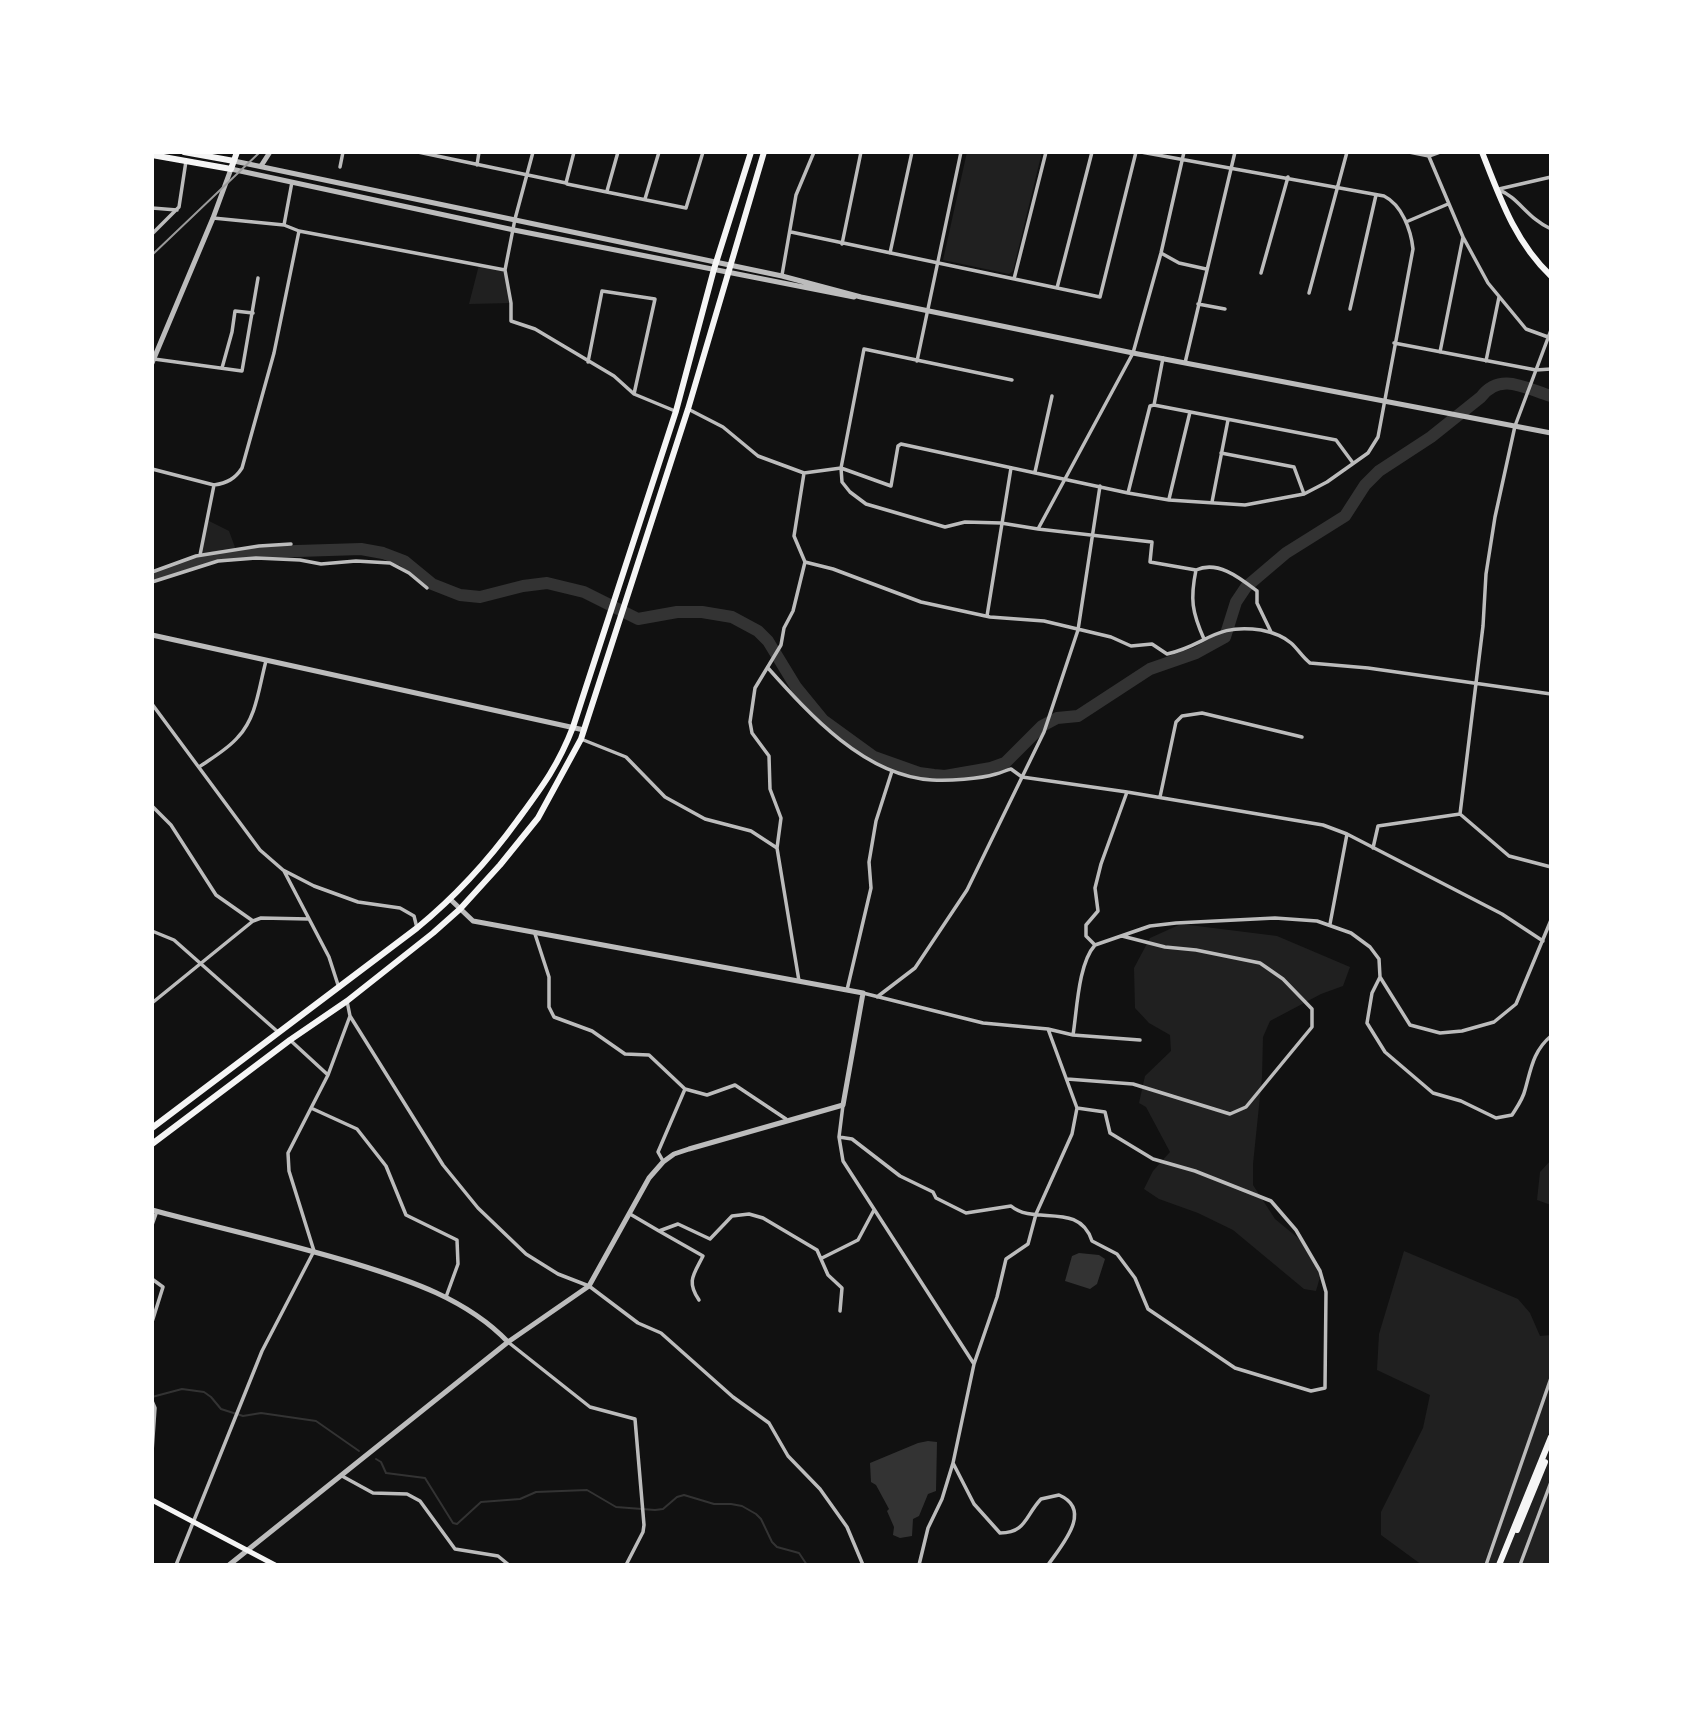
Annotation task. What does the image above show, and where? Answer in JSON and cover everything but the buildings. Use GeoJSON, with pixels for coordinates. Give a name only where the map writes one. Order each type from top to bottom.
{"type":"FeatureCollection","features":[{"type":"Feature","properties":{"kind":"main road"},"geometry":{"type":"LineString","coordinates":[[184,152],[232,165]]}},
{"type":"Feature","properties":{"kind":"main road"},"geometry":{"type":"LineString","coordinates":[[232,165],[237,152]]}},
{"type":"Feature","properties":{"kind":"main road"},"geometry":{"type":"LineString","coordinates":[[152,1128],[418,928],[451,900],[491,857],[561,758],[676,411],[715,265],[751,152]]}},
{"type":"Feature","properties":{"kind":"main road"},"geometry":{"type":"LineString","coordinates":[[152,1144],[290,1040],[347,1001],[460,909],[538,818],[581,739],[688,409],[764,152]]}},
{"type":"Feature","properties":{"kind":"main road"},"geometry":{"type":"LineString","coordinates":[[1482,152],[1509,221],[1525,246],[1551,276]]}},
{"type":"Feature","properties":{"kind":"main road"},"geometry":{"type":"LineString","coordinates":[[152,155],[232,165]]}},
{"type":"Feature","properties":{"kind":"main road"},"geometry":{"type":"LineString","coordinates":[[1501,1565],[1551,1437]]}},
{"type":"Feature","properties":{"kind":"main road"},"geometry":{"type":"LineString","coordinates":[[1501,1565],[1551,1447]]}},
{"type":"Feature","properties":{"kind":"main road"},"geometry":{"type":"LineString","coordinates":[[152,1500],[275,1565]]}},
{"type":"Feature","properties":{"kind":"street"},"geometry":{"type":"LineString","coordinates":[[261,166],[270,152]]}},
{"type":"Feature","properties":{"kind":"street"},"geometry":{"type":"LineString","coordinates":[[340,167],[343,152]]}},
{"type":"Feature","properties":{"kind":"street"},"geometry":{"type":"LineString","coordinates":[[418,152],[686,208],[703,152]]}},
{"type":"Feature","properties":{"kind":"street"},"geometry":{"type":"LineString","coordinates":[[456,160],[458,152]]}},
{"type":"Feature","properties":{"kind":"street"},"geometry":{"type":"LineString","coordinates":[[477,165],[479,152]]}},
{"type":"Feature","properties":{"kind":"street"},"geometry":{"type":"LineString","coordinates":[[533,152],[505,270],[511,303],[511,321],[535,329],[614,376],[634,394],[676,411]]}},
{"type":"Feature","properties":{"kind":"street"},"geometry":{"type":"LineString","coordinates":[[566,183],[574,152]]}},
{"type":"Feature","properties":{"kind":"street"},"geometry":{"type":"LineString","coordinates":[[607,191],[618,152]]}},
{"type":"Feature","properties":{"kind":"street"},"geometry":{"type":"LineString","coordinates":[[645,199],[659,152]]}},
{"type":"Feature","properties":{"kind":"street"},"geometry":{"type":"LineString","coordinates":[[782,276],[796,195],[814,152]]}},
{"type":"Feature","properties":{"kind":"street"},"geometry":{"type":"LineString","coordinates":[[842,244],[861,152]]}},
{"type":"Feature","properties":{"kind":"street"},"geometry":{"type":"LineString","coordinates":[[890,253],[912,152]]}},
{"type":"Feature","properties":{"kind":"street"},"geometry":{"type":"LineString","coordinates":[[918,361],[961,152]]}},
{"type":"Feature","properties":{"kind":"street"},"geometry":{"type":"LineString","coordinates":[[1014,279],[1046,152]]}},
{"type":"Feature","properties":{"kind":"street"},"geometry":{"type":"LineString","coordinates":[[1057,288],[1092,152]]}},
{"type":"Feature","properties":{"kind":"street"},"geometry":{"type":"LineString","coordinates":[[688,409],[723,427],[758,456],[804,474],[841,468],[891,486],[898,446],[901,444],[1169,500],[1245,505],[1304,494],[1353,463],[1374,445],[1378,437],[1413,249],[1406,222],[1390,199],[1287,177],[1139,152],[1100,297],[791,232]]}},
{"type":"Feature","properties":{"kind":"street"},"geometry":{"type":"LineString","coordinates":[[1038,529],[1133,353],[1161,253],[1184,152]]}},
{"type":"Feature","properties":{"kind":"street"},"geometry":{"type":"LineString","coordinates":[[1185,363],[1235,152]]}},
{"type":"Feature","properties":{"kind":"street"},"geometry":{"type":"LineString","coordinates":[[1309,293],[1347,152]]}},
{"type":"Feature","properties":{"kind":"street"},"geometry":{"type":"LineString","coordinates":[[1409,152],[1440,152]]}},
{"type":"Feature","properties":{"kind":"street"},"geometry":{"type":"LineString","coordinates":[[1428,154],[1463,237],[1488,283],[1526,329],[1548,337]]}},
{"type":"Feature","properties":{"kind":"street"},"geometry":{"type":"LineString","coordinates":[[152,234],[177,211],[186,161]]}},
{"type":"Feature","properties":{"kind":"street"},"geometry":{"type":"LineString","coordinates":[[232,165],[261,166],[515,219],[856,298],[861,296]]}},
{"type":"Feature","properties":{"kind":"street"},"geometry":{"type":"LineString","coordinates":[[232,165],[292,182],[514,230],[715,265]]}},
{"type":"Feature","properties":{"kind":"street"},"geometry":{"type":"LineString","coordinates":[[232,165],[213,218],[153,361],[242,371],[258,278]]}},
{"type":"Feature","properties":{"kind":"street"},"geometry":{"type":"LineString","coordinates":[[1261,273],[1287,177]]}},
{"type":"Feature","properties":{"kind":"street"},"geometry":{"type":"LineString","coordinates":[[1497,190],[1551,177]]}},
{"type":"Feature","properties":{"kind":"street"},"geometry":{"type":"LineString","coordinates":[[285,225],[292,182]]}},
{"type":"Feature","properties":{"kind":"street"},"geometry":{"type":"LineString","coordinates":[[1497,190],[1508,194],[1528,215],[1551,229]]}},
{"type":"Feature","properties":{"kind":"street"},"geometry":{"type":"LineString","coordinates":[[1350,309],[1376,195]]}},
{"type":"Feature","properties":{"kind":"street"},"geometry":{"type":"LineString","coordinates":[[1406,222],[1448,204]]}},
{"type":"Feature","properties":{"kind":"street"},"geometry":{"type":"LineString","coordinates":[[152,208],[177,211]]}},
{"type":"Feature","properties":{"kind":"street"},"geometry":{"type":"LineString","coordinates":[[213,218],[285,225],[299,231],[505,270]]}},
{"type":"Feature","properties":{"kind":"street"},"geometry":{"type":"LineString","coordinates":[[152,468],[214,485],[225,484],[236,477],[242,468],[274,353],[299,231]]}},
{"type":"Feature","properties":{"kind":"street"},"geometry":{"type":"LineString","coordinates":[[1440,352],[1463,237]]}},
{"type":"Feature","properties":{"kind":"street"},"geometry":{"type":"LineString","coordinates":[[1161,253],[1179,263],[1206,269]]}},
{"type":"Feature","properties":{"kind":"street"},"geometry":{"type":"LineString","coordinates":[[728,268],[782,276],[861,296],[1133,353],[1551,433]]}},
{"type":"Feature","properties":{"kind":"street"},"geometry":{"type":"LineString","coordinates":[[588,362],[602,291],[656,299],[634,394]]}},
{"type":"Feature","properties":{"kind":"street"},"geometry":{"type":"LineString","coordinates":[[1486,360],[1499,296]]}},
{"type":"Feature","properties":{"kind":"street"},"geometry":{"type":"LineString","coordinates":[[1198,304],[1226,309]]}},
{"type":"Feature","properties":{"kind":"street"},"geometry":{"type":"LineString","coordinates":[[222,368],[235,311],[253,313]]}},
{"type":"Feature","properties":{"kind":"street"},"geometry":{"type":"LineString","coordinates":[[1460,814],[1486,574],[1495,517],[1516,426],[1551,330]]}},
{"type":"Feature","properties":{"kind":"street"},"geometry":{"type":"LineString","coordinates":[[1394,343],[1536,370],[1551,369]]}},
{"type":"Feature","properties":{"kind":"street"},"geometry":{"type":"LineString","coordinates":[[1012,380],[864,349],[841,468],[842,482],[866,504],[945,527],[965,522],[1001,523],[1152,542],[1150,562],[1196,570],[1209,566],[1237,575],[1255,590],[1257,603],[1271,632]]}},
{"type":"Feature","properties":{"kind":"street"},"geometry":{"type":"LineString","coordinates":[[1154,405],[1163,358]]}},
{"type":"Feature","properties":{"kind":"street"},"geometry":{"type":"LineString","coordinates":[[1035,472],[1052,396]]}},
{"type":"Feature","properties":{"kind":"street"},"geometry":{"type":"LineString","coordinates":[[1128,493],[1150,406],[1154,405],[1336,440],[1353,463]]}},
{"type":"Feature","properties":{"kind":"street"},"geometry":{"type":"LineString","coordinates":[[1169,500],[1190,412]]}},
{"type":"Feature","properties":{"kind":"street"},"geometry":{"type":"LineString","coordinates":[[1212,502],[1228,419]]}},
{"type":"Feature","properties":{"kind":"street"},"geometry":{"type":"LineString","coordinates":[[1221,453],[1294,467],[1304,494]]}},
{"type":"Feature","properties":{"kind":"street"},"geometry":{"type":"LineString","coordinates":[[987,616],[1011,468]]}},
{"type":"Feature","properties":{"kind":"street"},"geometry":{"type":"LineString","coordinates":[[799,981],[777,848],[781,818],[770,789],[769,756],[752,733],[750,722],[755,688],[780,648],[785,624],[793,611],[805,562],[794,536],[804,474]]}},
{"type":"Feature","properties":{"kind":"street"},"geometry":{"type":"LineString","coordinates":[[200,555],[214,485]]}},
{"type":"Feature","properties":{"kind":"street"},"geometry":{"type":"LineString","coordinates":[[877,997],[915,968],[959,901],[1044,730],[1078,630],[1100,486]]}},
{"type":"Feature","properties":{"kind":"street"},"geometry":{"type":"LineString","coordinates":[[152,572],[200,555],[291,544]]}},
{"type":"Feature","properties":{"kind":"street"},"geometry":{"type":"LineString","coordinates":[[152,583],[218,562],[257,558],[321,564],[356,561],[390,563],[410,573],[427,588]]}},
{"type":"Feature","properties":{"kind":"street"},"geometry":{"type":"LineString","coordinates":[[805,562],[833,569],[921,602],[987,616],[1044,621],[1111,637],[1131,646],[1152,644],[1167,654],[1180,651],[1220,631],[1235,628],[1271,632],[1291,642],[1302,658],[1310,663],[1368,668],[1551,694]]}},
{"type":"Feature","properties":{"kind":"street"},"geometry":{"type":"LineString","coordinates":[[1196,570],[1191,593],[1194,616],[1205,639]]}},
{"type":"Feature","properties":{"kind":"street"},"geometry":{"type":"LineString","coordinates":[[152,635],[584,730]]}},
{"type":"Feature","properties":{"kind":"street"},"geometry":{"type":"LineString","coordinates":[[199,767],[237,739],[247,727],[266,659]]}},
{"type":"Feature","properties":{"kind":"street"},"geometry":{"type":"LineString","coordinates":[[768,668],[807,712],[846,745],[892,771],[928,780],[996,775],[1011,769],[1022,776],[1323,825],[1347,834],[1502,914],[1543,942]]}},
{"type":"Feature","properties":{"kind":"street"},"geometry":{"type":"LineString","coordinates":[[152,704],[260,850],[283,870],[314,886],[358,902],[400,908],[414,916],[418,928]]}},
{"type":"Feature","properties":{"kind":"street"},"geometry":{"type":"LineString","coordinates":[[1160,797],[1176,722],[1182,716],[1202,713],[1302,737]]}},
{"type":"Feature","properties":{"kind":"street"},"geometry":{"type":"LineString","coordinates":[[581,739],[626,757],[666,797],[705,819],[751,831],[777,848]]}},
{"type":"Feature","properties":{"kind":"street"},"geometry":{"type":"LineString","coordinates":[[847,990],[871,888],[869,862],[876,821],[892,771]]}},
{"type":"Feature","properties":{"kind":"street"},"geometry":{"type":"LineString","coordinates":[[1095,945],[1086,936],[1086,925],[1098,911],[1095,888],[1127,792]]}},
{"type":"Feature","properties":{"kind":"street"},"geometry":{"type":"LineString","coordinates":[[152,806],[172,825],[216,895],[253,921]]}},
{"type":"Feature","properties":{"kind":"street"},"geometry":{"type":"LineString","coordinates":[[1373,848],[1378,826],[1460,814],[1508,856],[1551,867]]}},
{"type":"Feature","properties":{"kind":"street"},"geometry":{"type":"LineString","coordinates":[[1330,924],[1347,834]]}},
{"type":"Feature","properties":{"kind":"street"},"geometry":{"type":"LineString","coordinates":[[283,870],[329,957],[339,988]]}},
{"type":"Feature","properties":{"kind":"street"},"geometry":{"type":"LineString","coordinates":[[451,900],[473,921],[536,934],[863,993],[983,1023],[1048,1029],[1073,1035],[1140,1040]]}},
{"type":"Feature","properties":{"kind":"street"},"geometry":{"type":"LineString","coordinates":[[152,1003],[253,921],[261,918],[309,919]]}},
{"type":"Feature","properties":{"kind":"street"},"geometry":{"type":"LineString","coordinates":[[1073,1035],[1084,965],[1089,952],[1095,945],[1150,926],[1292,918],[1330,924],[1351,933],[1370,947],[1379,959],[1380,977],[1410,1025],[1440,1033],[1462,1031],[1494,1021],[1516,1004],[1551,920]]}},
{"type":"Feature","properties":{"kind":"street"},"geometry":{"type":"LineString","coordinates":[[152,931],[174,940],[279,1032]]}},
{"type":"Feature","properties":{"kind":"street"},"geometry":{"type":"LineString","coordinates":[[536,934],[549,977],[549,1007],[554,1017],[592,1031],[625,1054],[649,1055],[685,1089],[707,1095],[735,1084],[786,1119]]}},
{"type":"Feature","properties":{"kind":"street"},"geometry":{"type":"LineString","coordinates":[[1067,1079],[1133,1084],[1230,1114],[1246,1107],[1312,1027],[1312,1009],[1283,979],[1260,963],[1196,950],[1164,947],[1120,935]]}},
{"type":"Feature","properties":{"kind":"street"},"geometry":{"type":"LineString","coordinates":[[1380,977],[1372,993],[1367,1023],[1385,1052],[1433,1093],[1461,1101],[1496,1118],[1512,1115],[1525,1093],[1529,1070],[1539,1046],[1551,1037]]}},
{"type":"Feature","properties":{"kind":"street"},"geometry":{"type":"LineString","coordinates":[[863,993],[839,1137],[843,1161],[974,1364]]}},
{"type":"Feature","properties":{"kind":"street"},"geometry":{"type":"LineString","coordinates":[[347,1001],[350,1016],[443,1165],[478,1208],[526,1254],[558,1274],[589,1286],[638,1323],[661,1333],[733,1397],[769,1423],[788,1456],[820,1489],[847,1527],[863,1565]]}},
{"type":"Feature","properties":{"kind":"street"},"geometry":{"type":"LineString","coordinates":[[176,1565],[262,1351],[314,1251],[289,1171],[288,1153],[328,1075],[350,1016]]}},
{"type":"Feature","properties":{"kind":"street"},"geometry":{"type":"LineString","coordinates":[[919,1565],[928,1528],[942,1499],[953,1464],[974,1364],[997,1297],[1006,1259],[1028,1244],[1036,1214],[1072,1133],[1077,1108],[1048,1029]]}},
{"type":"Feature","properties":{"kind":"street"},"geometry":{"type":"LineString","coordinates":[[290,1040],[328,1075]]}},
{"type":"Feature","properties":{"kind":"street"},"geometry":{"type":"LineString","coordinates":[[663,1162],[658,1153],[685,1089]]}},
{"type":"Feature","properties":{"kind":"street"},"geometry":{"type":"LineString","coordinates":[[229,1565],[508,1342],[589,1286],[649,1178],[663,1162],[674,1154],[689,1149],[786,1119],[843,1105]]}},
{"type":"Feature","properties":{"kind":"street"},"geometry":{"type":"LineString","coordinates":[[311,1108],[357,1129],[386,1166],[406,1215],[457,1240],[458,1264],[446,1297]]}},
{"type":"Feature","properties":{"kind":"street"},"geometry":{"type":"LineString","coordinates":[[839,1137],[852,1139],[900,1176],[933,1192],[936,1198],[966,1213],[1011,1206],[1019,1213],[1069,1217],[1089,1231],[1092,1241],[1117,1254],[1135,1278],[1148,1309],[1235,1368],[1311,1391],[1325,1388],[1326,1292],[1320,1271],[1296,1230],[1271,1201],[1195,1171],[1153,1159],[1110,1133],[1105,1112],[1077,1108]]}},
{"type":"Feature","properties":{"kind":"street"},"geometry":{"type":"LineString","coordinates":[[822,1258],[858,1240],[874,1210]]}},
{"type":"Feature","properties":{"kind":"street"},"geometry":{"type":"LineString","coordinates":[[152,1225],[154,1211],[314,1251],[396,1276],[446,1297],[491,1324],[508,1342],[590,1407],[635,1419],[643,1532],[626,1565]]}},
{"type":"Feature","properties":{"kind":"street"},"geometry":{"type":"LineString","coordinates":[[629,1214],[703,1256],[692,1277],[692,1290],[699,1300]]}},
{"type":"Feature","properties":{"kind":"street"},"geometry":{"type":"LineString","coordinates":[[659,1231],[678,1224],[710,1239],[732,1216],[749,1214],[762,1218],[817,1250],[828,1275],[842,1288],[840,1311]]}},
{"type":"Feature","properties":{"kind":"street"},"geometry":{"type":"LineString","coordinates":[[152,1279],[163,1287],[152,1322]]}},
{"type":"Feature","properties":{"kind":"street"},"geometry":{"type":"LineString","coordinates":[[1486,1565],[1551,1378]]}},
{"type":"Feature","properties":{"kind":"street"},"geometry":{"type":"LineString","coordinates":[[152,1401],[155,1408],[152,1452]]}},
{"type":"Feature","properties":{"kind":"street"},"geometry":{"type":"LineString","coordinates":[[953,1464],[974,1504],[1000,1533],[1013,1533],[1022,1527],[1041,1499],[1059,1495],[1072,1504],[1075,1511],[1071,1532],[1048,1565]]}},
{"type":"Feature","properties":{"kind":"street"},"geometry":{"type":"LineString","coordinates":[[342,1476],[373,1493],[407,1494],[420,1501],[455,1549],[498,1556],[509,1565]]}},
{"type":"Feature","properties":{"kind":"street"},"geometry":{"type":"LineString","coordinates":[[1520,1565],[1551,1482]]}},
{"type":"Feature","properties":{"kind":"shaded area"},"geometry":{"type":"Polygon","coordinates":[[[967,152],[1042,152],[1013,271],[1009,274],[943,260],[967,152]]]}},
{"type":"Feature","properties":{"kind":"shaded area"},"geometry":{"type":"Polygon","coordinates":[[[479,265],[505,270],[511,303],[469,304],[479,265]]]}},
{"type":"Feature","properties":{"kind":"shaded area"},"geometry":{"type":"Polygon","coordinates":[[[207,520],[229,531],[236,550],[200,555],[207,520]]]}},
{"type":"Feature","properties":{"kind":"shaded area"},"geometry":{"type":"Polygon","coordinates":[[[1181,924],[1277,936],[1350,967],[1343,986],[1321,994],[1270,1021],[1263,1037],[1253,1185],[1275,1219],[1303,1242],[1322,1270],[1316,1291],[1304,1289],[1233,1230],[1198,1213],[1159,1199],[1144,1189],[1153,1171],[1170,1152],[1146,1107],[1139,1103],[1145,1076],[1171,1051],[1170,1035],[1149,1023],[1135,1008],[1134,968],[1150,938],[1181,924]]]}},
{"type":"Feature","properties":{"kind":"shaded area"},"geometry":{"type":"Polygon","coordinates":[[[1551,1160],[1551,1205],[1537,1200],[1540,1172],[1551,1160]]]}},
{"type":"Feature","properties":{"kind":"shaded area"},"geometry":{"type":"Polygon","coordinates":[[[1404,1251],[1518,1299],[1530,1313],[1540,1336],[1551,1335],[1551,1565],[1422,1565],[1381,1535],[1381,1512],[1423,1428],[1430,1395],[1377,1370],[1379,1334],[1404,1251]]]}},
{"type":"Feature","properties":{"kind":"shaded area"},"geometry":{"type":"Polygon","coordinates":[[[1079,1253],[1099,1255],[1105,1259],[1097,1284],[1090,1289],[1065,1281],[1072,1256],[1079,1253]]]}},
{"type":"Feature","properties":{"kind":"shaded area"},"geometry":{"type":"Polygon","coordinates":[[[928,1441],[937,1442],[936,1491],[928,1494],[919,1516],[913,1519],[912,1536],[900,1538],[893,1535],[894,1527],[887,1511],[889,1509],[876,1485],[871,1482],[870,1463],[928,1441]]]}},
{"type":"Feature","properties":{"kind":"waterway"},"geometry":{"type":"LineString","coordinates":[[152,577],[214,557],[265,552],[361,549],[404,561],[432,584],[460,595],[480,597],[547,583],[584,592],[638,619],[677,612],[702,612],[732,617],[758,631],[768,641],[796,687],[823,720],[874,757],[919,773],[945,776],[1005,763],[1042,726],[1057,718],[1078,716],[1150,669],[1196,653],[1225,637],[1236,602],[1246,587],[1286,553],[1345,516],[1365,485],[1379,471],[1431,437],[1488,389],[1505,383],[1551,396]]}},
{"type":"Feature","properties":{"kind":"waterway"},"geometry":{"type":"LineString","coordinates":[[152,1397],[182,1389],[204,1392],[221,1409],[243,1416],[261,1413],[316,1421],[359,1451]]}},
{"type":"Feature","properties":{"kind":"waterway"},"geometry":{"type":"LineString","coordinates":[[376,1459],[381,1462],[386,1473],[425,1478],[453,1523],[457,1524],[481,1502],[520,1499],[536,1492],[587,1490],[616,1507],[655,1510],[663,1509],[677,1497],[684,1495],[714,1504],[742,1506],[761,1519],[777,1547],[799,1553],[807,1565]]}},
{"type":"Feature","properties":{"kind":"railway"},"geometry":{"type":"LineString","coordinates":[[152,255],[260,152]]}}]}
